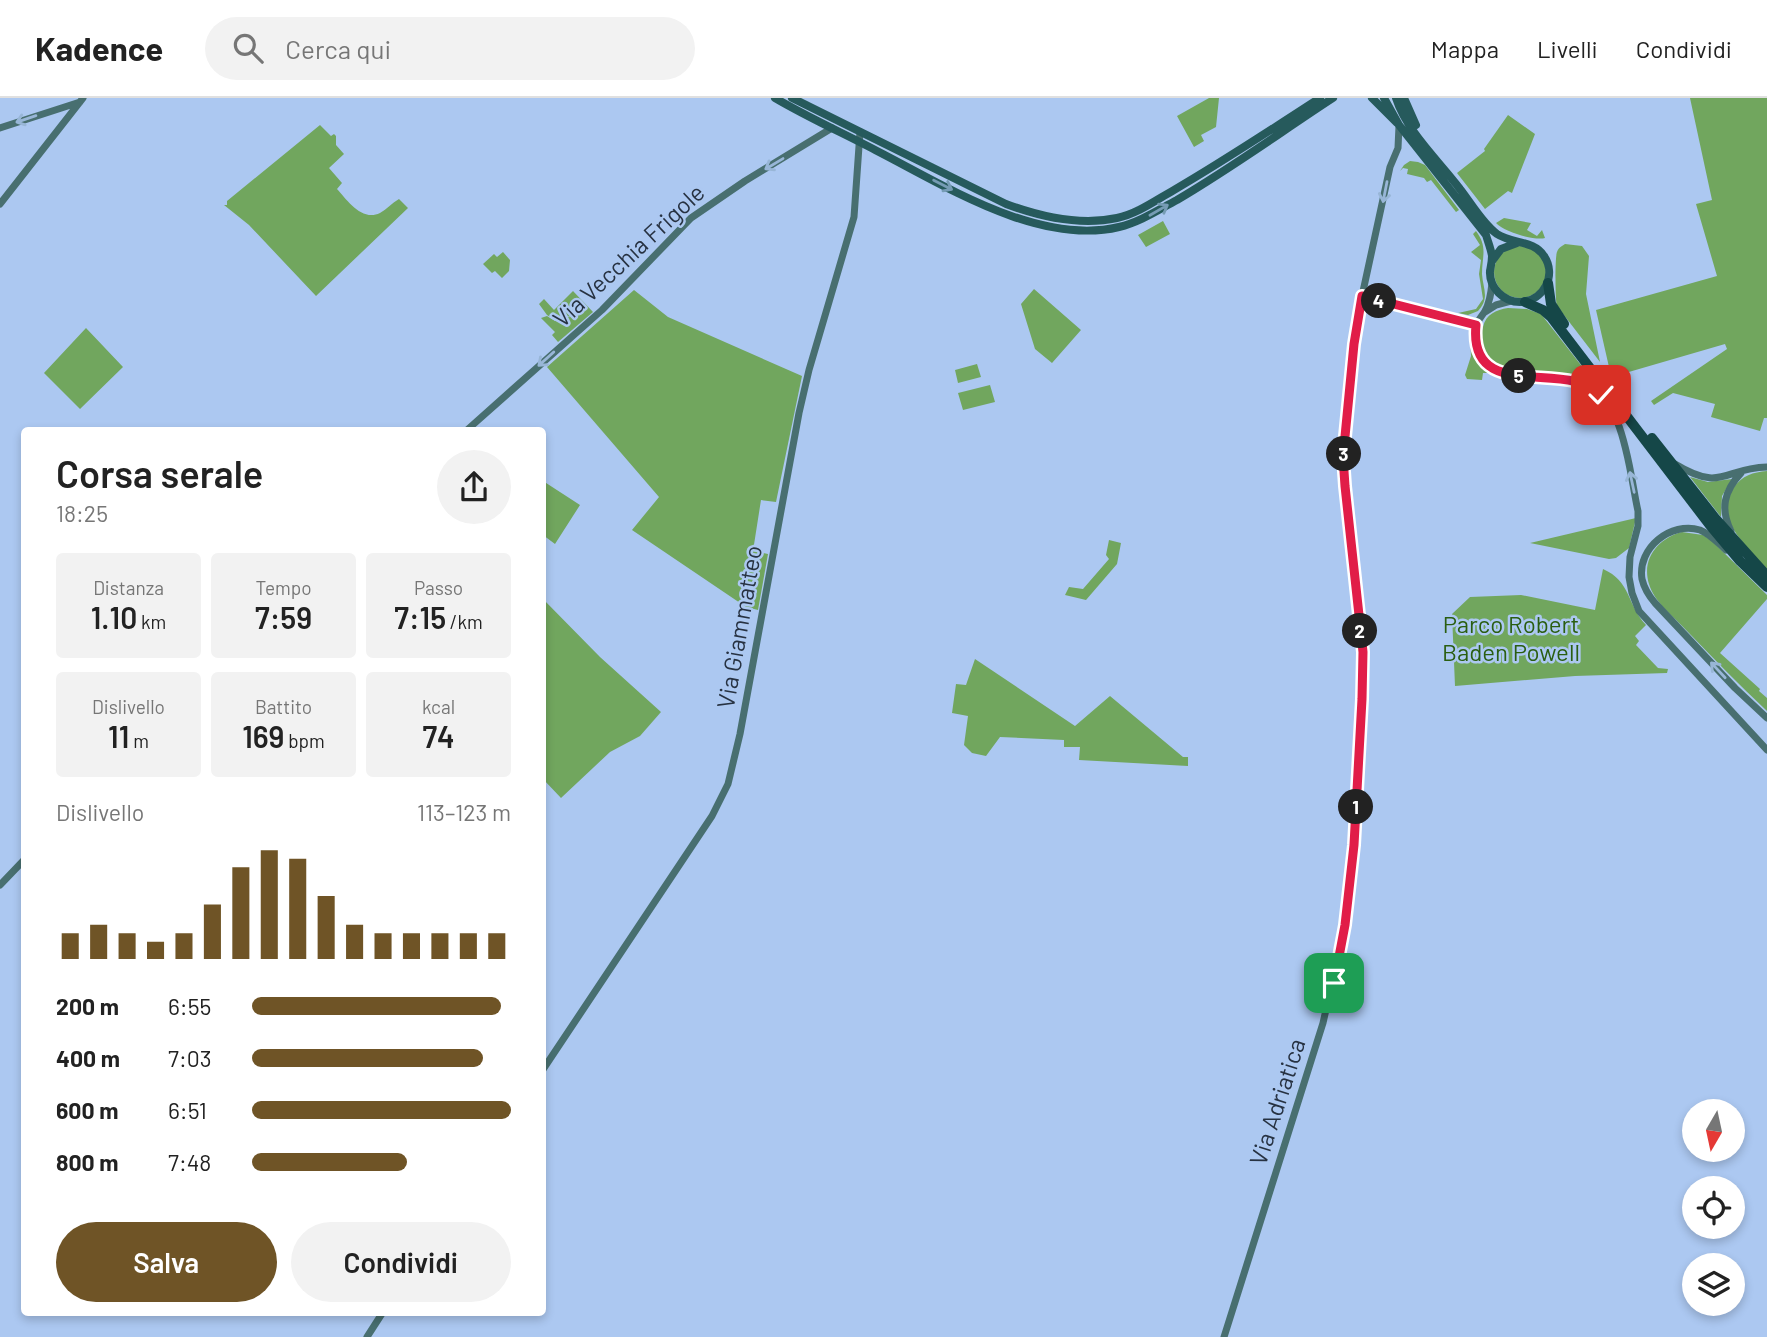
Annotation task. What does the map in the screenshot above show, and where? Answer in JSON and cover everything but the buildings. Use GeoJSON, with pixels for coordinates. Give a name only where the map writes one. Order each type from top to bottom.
{"type":"FeatureCollection","features":[{"type":"Feature","properties":{"kind":"highway"},"geometry":{"type":"LineString","coordinates":[[1548,283],[1551,304],[1556,313],[1736,543],[1767,576]]}},
{"type":"Feature","properties":{"kind":"highway"},"geometry":{"type":"LineString","coordinates":[[1525,302],[1551,317],[1709,524],[1740,561],[1767,587]]}},
{"type":"Feature","properties":{"kind":"main road"},"geometry":{"type":"LineString","coordinates":[[775,98],[955,191],[1003,212],[1044,225],[1083,230],[1119,227],[1145,218],[1333,98]]}},
{"type":"Feature","properties":{"kind":"main road"},"geometry":{"type":"LineString","coordinates":[[792,98],[1006,204],[1042,216],[1098,221],[1119,218],[1138,210],[1202,174],[1320,98]]}},
{"type":"Feature","properties":{"kind":"main road"},"geometry":{"type":"LineString","coordinates":[[1373,98],[1399,125],[1486,236],[1492,261]]}},
{"type":"Feature","properties":{"kind":"main road"},"geometry":{"type":"LineString","coordinates":[[1384,98],[1399,125]]}},
{"type":"Feature","properties":{"kind":"main road"},"geometry":{"type":"LineString","coordinates":[[1396,98],[1403,114],[1494,232],[1540,250],[1549,266],[1548,283],[1542,292],[1525,302],[1511,300],[1497,291],[1492,283],[1490,270],[1492,261],[1501,249],[1517,243]]}},
{"type":"Feature","properties":{"kind":"main road"},"geometry":{"type":"LineString","coordinates":[[1404,98],[1425,144]]}},
{"type":"Feature","properties":{"kind":"street"},"geometry":{"type":"LineString","coordinates":[[0,128],[82,100]]}},
{"type":"Feature","properties":{"kind":"street"},"geometry":{"type":"LineString","coordinates":[[0,204],[82,100]]}},
{"type":"Feature","properties":{"kind":"street","name":"Via Adriatica"},"geometry":{"type":"LineString","coordinates":[[1224,1337],[1323,1023],[1345,925],[1354,845],[1363,652],[1343,457],[1354,344],[1362,296],[1390,167],[1398,148],[1399,125]]}},
{"type":"Feature","properties":{"kind":"street","name":"Via Vecchia Frigole"},"geometry":{"type":"LineString","coordinates":[[470,427],[602,310],[691,218],[745,181],[832,128]]}},
{"type":"Feature","properties":{"kind":"street","name":"Via Giammatteo"},"geometry":{"type":"LineString","coordinates":[[546,1065],[712,816],[728,784],[736,756],[799,413],[854,217],[860,132]]}},
{"type":"Feature","properties":{"kind":"street"},"geometry":{"type":"LineString","coordinates":[[1492,283],[1490,300],[1476,325],[1480,353],[1491,368],[1507,375],[1574,380],[1588,384],[1616,413],[1638,511],[1638,526],[1629,568],[1632,593],[1644,618],[1767,750]]}},
{"type":"Feature","properties":{"kind":"street"},"geometry":{"type":"LineString","coordinates":[[1362,296],[1476,325]]}},
{"type":"Feature","properties":{"kind":"street"},"geometry":{"type":"LineString","coordinates":[[1484,313],[1496,304],[1511,300]]}},
{"type":"Feature","properties":{"kind":"street"},"geometry":{"type":"LineString","coordinates":[[1672,463],[1705,478],[1721,478],[1749,469],[1767,467]]}},
{"type":"Feature","properties":{"kind":"street"},"geometry":{"type":"LineString","coordinates":[[1736,543],[1724,518],[1724,507],[1728,490],[1742,472]]}},
{"type":"Feature","properties":{"kind":"street"},"geometry":{"type":"LineString","coordinates":[[1740,561],[1707,533],[1688,528],[1678,529],[1667,533],[1651,547],[1643,565],[1642,578],[1655,603],[1767,718]]}},
{"type":"Feature","properties":{"kind":"street"},"geometry":{"type":"LineString","coordinates":[[0,885],[21,863]]}},
{"type":"Feature","properties":{"kind":"street"},"geometry":{"type":"LineString","coordinates":[[367,1337],[380,1316]]}},
{"type":"Feature","properties":{"kind":"green space"},"geometry":{"type":"Polygon","coordinates":[[[1209,98],[1219,98],[1216,127],[1201,135],[1204,141],[1194,147],[1177,116],[1209,98]]]}},
{"type":"Feature","properties":{"kind":"green space"},"geometry":{"type":"Polygon","coordinates":[[[1690,98],[1767,98],[1767,418],[1764,418],[1760,431],[1711,417],[1715,404],[1673,393],[1654,405],[1651,401],[1727,349],[1725,344],[1615,376],[1609,367],[1596,310],[1717,276],[1696,204],[1712,200],[1690,98]]]}},
{"type":"Feature","properties":{"kind":"green space"},"geometry":{"type":"Polygon","coordinates":[[[1508,115],[1535,134],[1512,193],[1508,191],[1485,209],[1457,173],[1485,151],[1508,115]]]}},
{"type":"Feature","properties":{"kind":"green space"},"geometry":{"type":"Polygon","coordinates":[[[320,125],[331,136],[336,136],[336,145],[344,154],[329,168],[342,183],[337,189],[350,204],[367,215],[380,213],[399,199],[408,208],[316,296],[249,225],[224,205],[320,125]]]}},
{"type":"Feature","properties":{"kind":"green space"},"geometry":{"type":"Polygon","coordinates":[[[1410,161],[1425,165],[1459,210],[1456,212],[1431,180],[1427,182],[1424,178],[1407,174],[1408,169],[1403,168],[1400,171],[1404,165],[1410,161]]]}},
{"type":"Feature","properties":{"kind":"green space"},"geometry":{"type":"Polygon","coordinates":[[[1504,218],[1531,223],[1527,230],[1537,236],[1542,230],[1545,238],[1527,237],[1506,230],[1496,223],[1504,218]]]}},
{"type":"Feature","properties":{"kind":"green space"},"geometry":{"type":"Polygon","coordinates":[[[1163,221],[1170,234],[1146,247],[1138,235],[1163,221]]]}},
{"type":"Feature","properties":{"kind":"green space"},"geometry":{"type":"Polygon","coordinates":[[[1476,231],[1484,252],[1482,274],[1485,298],[1478,311],[1468,315],[1458,313],[1476,309],[1483,299],[1479,274],[1481,260],[1471,252],[1480,245],[1473,234],[1476,231]]]}},
{"type":"Feature","properties":{"kind":"green space"},"geometry":{"type":"Polygon","coordinates":[[[1565,244],[1582,246],[1589,256],[1586,294],[1600,362],[1557,306],[1556,255],[1565,244]]]}},
{"type":"Feature","properties":{"kind":"green space"},"geometry":{"type":"Polygon","coordinates":[[[1520,246],[1530,248],[1538,254],[1544,262],[1544,282],[1538,290],[1530,296],[1520,298],[1510,296],[1502,290],[1496,282],[1494,272],[1496,262],[1502,254],[1510,248],[1520,246]]]}},
{"type":"Feature","properties":{"kind":"green space"},"geometry":{"type":"Polygon","coordinates":[[[503,252],[510,260],[509,271],[502,278],[483,264],[494,254],[497,257],[503,252]]]}},
{"type":"Feature","properties":{"kind":"green space"},"geometry":{"type":"Polygon","coordinates":[[[1034,289],[1081,330],[1052,363],[1035,349],[1021,304],[1034,289]]]}},
{"type":"Feature","properties":{"kind":"green space"},"geometry":{"type":"Polygon","coordinates":[[[634,290],[668,317],[802,376],[776,502],[761,500],[753,551],[768,554],[758,610],[746,607],[632,530],[659,497],[547,367],[634,290]]]}},
{"type":"Feature","properties":{"kind":"green space"},"geometry":{"type":"Polygon","coordinates":[[[573,291],[593,312],[558,342],[552,335],[555,332],[541,318],[547,316],[555,321],[579,315],[559,317],[555,320],[547,315],[539,304],[544,299],[554,310],[573,291]]]}},
{"type":"Feature","properties":{"kind":"green space"},"geometry":{"type":"Polygon","coordinates":[[[1508,308],[1527,309],[1541,314],[1584,369],[1584,376],[1526,372],[1491,362],[1484,353],[1481,342],[1483,327],[1492,313],[1508,308]]]}},
{"type":"Feature","properties":{"kind":"green space"},"geometry":{"type":"Polygon","coordinates":[[[86,328],[123,367],[80,409],[44,373],[86,328]]]}},
{"type":"Feature","properties":{"kind":"green space"},"geometry":{"type":"Polygon","coordinates":[[[1470,335],[1476,354],[1488,371],[1483,373],[1482,380],[1467,379],[1465,375],[1471,356],[1470,335]]]}},
{"type":"Feature","properties":{"kind":"green space"},"geometry":{"type":"Polygon","coordinates":[[[977,364],[981,377],[958,383],[955,370],[977,364]]]}},
{"type":"Feature","properties":{"kind":"green space"},"geometry":{"type":"Polygon","coordinates":[[[990,385],[995,402],[963,410],[958,393],[990,385]]]}},
{"type":"Feature","properties":{"kind":"green space"},"geometry":{"type":"Polygon","coordinates":[[[1767,471],[1767,571],[1743,543],[1730,522],[1727,511],[1728,499],[1737,483],[1748,475],[1767,471]]]}},
{"type":"Feature","properties":{"kind":"green space"},"geometry":{"type":"Polygon","coordinates":[[[1690,477],[1708,482],[1732,479],[1722,496],[1721,517],[1690,477]]]}},
{"type":"Feature","properties":{"kind":"green space"},"geometry":{"type":"Polygon","coordinates":[[[546,483],[580,505],[555,544],[546,537],[546,483]]]}},
{"type":"Feature","properties":{"kind":"green space"},"geometry":{"type":"Polygon","coordinates":[[[1636,518],[1629,548],[1616,558],[1609,559],[1530,543],[1636,518]]]}},
{"type":"Feature","properties":{"kind":"green space"},"geometry":{"type":"Polygon","coordinates":[[[1682,532],[1703,535],[1712,541],[1767,595],[1767,599],[1720,653],[1760,689],[1767,698],[1767,711],[1665,609],[1652,591],[1647,575],[1654,550],[1666,539],[1682,532]]]}},
{"type":"Feature","properties":{"kind":"green space"},"geometry":{"type":"Polygon","coordinates":[[[1109,540],[1121,543],[1117,564],[1086,600],[1065,595],[1069,587],[1083,589],[1109,559],[1106,555],[1109,540]]]}},
{"type":"Feature","properties":{"kind":"green space","name":"Parco Robert Baden Powell"},"geometry":{"type":"Polygon","coordinates":[[[1603,569],[1619,580],[1646,625],[1635,636],[1639,641],[1636,645],[1658,668],[1668,669],[1667,673],[1575,676],[1455,686],[1452,614],[1470,597],[1521,595],[1595,610],[1603,569]]]}},
{"type":"Feature","properties":{"kind":"green space"},"geometry":{"type":"Polygon","coordinates":[[[546,602],[600,657],[661,712],[640,736],[610,752],[561,798],[546,782],[546,602]]]}},
{"type":"Feature","properties":{"kind":"green space"},"geometry":{"type":"Polygon","coordinates":[[[975,659],[1075,726],[1110,696],[1183,757],[1188,757],[1188,766],[1079,760],[1080,747],[1064,747],[1064,740],[1000,737],[986,756],[972,753],[964,745],[968,716],[952,713],[956,684],[966,685],[975,659]]]}},
{"type":"Feature","properties":{"kind":"route"},"geometry":{"type":"LineString","coordinates":[[1334,983],[1345,925],[1354,845],[1362,699],[1363,652],[1343,457],[1354,344],[1362,296],[1476,325],[1480,353],[1491,368],[1498,372],[1580,381],[1601,395]]}}]}
